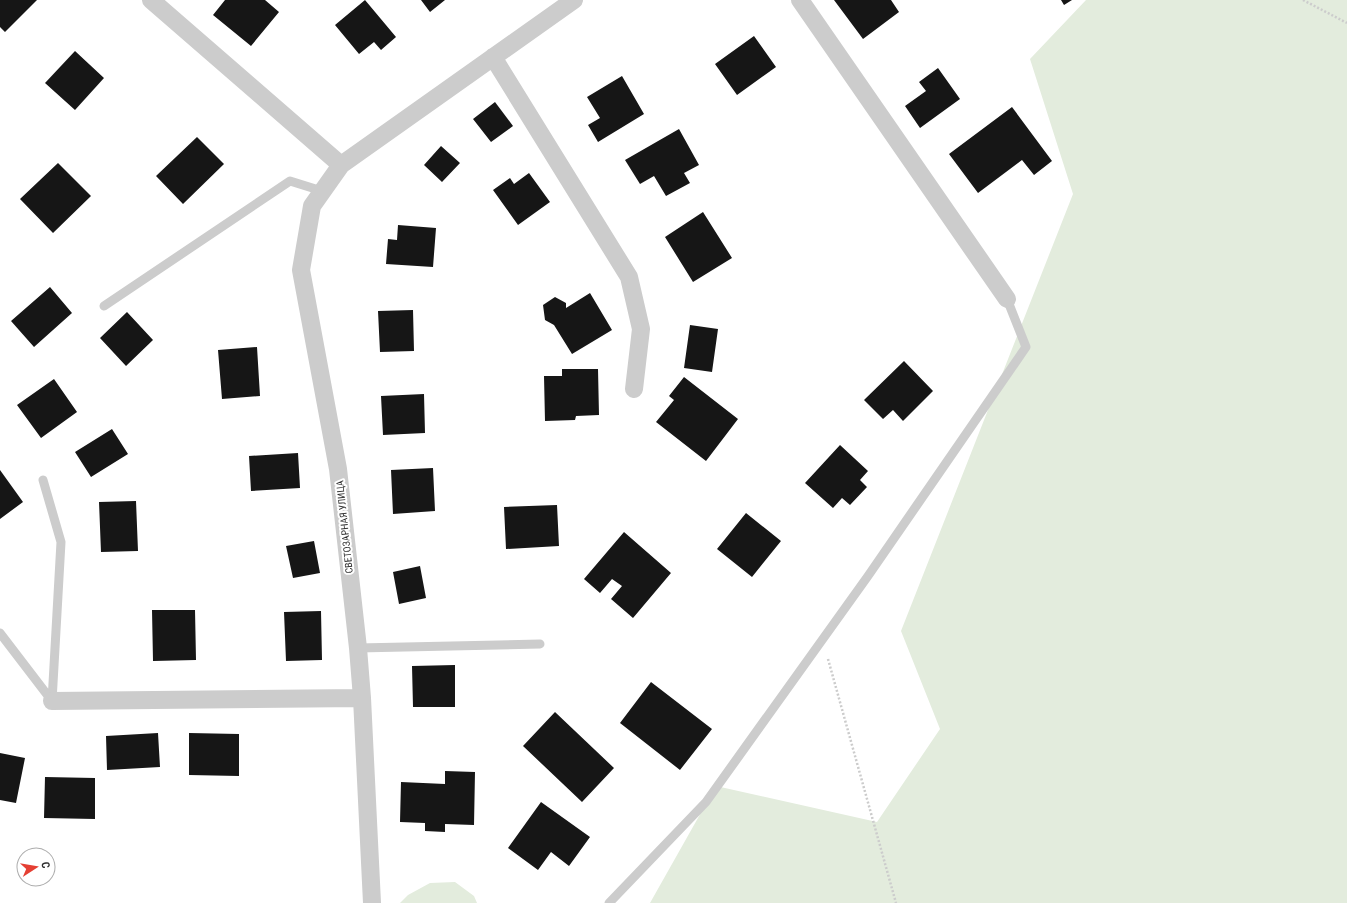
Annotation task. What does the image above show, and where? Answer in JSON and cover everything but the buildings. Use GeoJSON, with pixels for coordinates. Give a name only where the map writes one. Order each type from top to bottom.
{"type":"FeatureCollection","features":[{"type":"Feature","properties":{"kind":"street"},"geometry":{"type":"LineString","coordinates":[[151,0],[341,165]]}},
{"type":"Feature","properties":{"kind":"street","name":"СВЕТОЗАРНАЯ УЛИЦА"},"geometry":{"type":"LineString","coordinates":[[372,903],[362,698],[358,648],[338,469],[301,270],[312,206],[341,165],[574,0]]}},
{"type":"Feature","properties":{"kind":"street"},"geometry":{"type":"LineString","coordinates":[[800,0],[1007,299]]}},
{"type":"Feature","properties":{"kind":"street"},"geometry":{"type":"LineString","coordinates":[[493,57],[630,277],[641,329],[634,389]]}},
{"type":"Feature","properties":{"kind":"street"},"geometry":{"type":"LineString","coordinates":[[52,701],[362,698]]}},
{"type":"Feature","properties":{"kind":"lane"},"geometry":{"type":"LineString","coordinates":[[104,306],[290,181],[322,190]]}},
{"type":"Feature","properties":{"kind":"lane"},"geometry":{"type":"LineString","coordinates":[[609,903],[706,802],[868,576],[1026,347],[1007,299]]}},
{"type":"Feature","properties":{"kind":"lane"},"geometry":{"type":"LineString","coordinates":[[44,480],[61,542],[52,701]]}},
{"type":"Feature","properties":{"kind":"lane"},"geometry":{"type":"LineString","coordinates":[[0,633],[52,701]]}},
{"type":"Feature","properties":{"kind":"lane"},"geometry":{"type":"LineString","coordinates":[[358,648],[540,644]]}},
{"type":"Feature","properties":{"kind":"path"},"geometry":{"type":"LineString","coordinates":[[1303,0],[1347,23]]}},
{"type":"Feature","properties":{"kind":"path"},"geometry":{"type":"LineString","coordinates":[[823,639],[896,903]]}},
{"type":"Feature","properties":{"kind":"green space"},"geometry":{"type":"Polygon","coordinates":[[[1086,0],[1347,0],[1347,903],[650,903],[716,786],[877,822],[940,729],[901,631],[1073,194],[1030,59],[1086,0]]]}},
{"type":"Feature","properties":{"kind":"green space"},"geometry":{"type":"Polygon","coordinates":[[[455,882],[474,896],[477,903],[400,903],[408,895],[430,883],[455,882]]]}}]}
